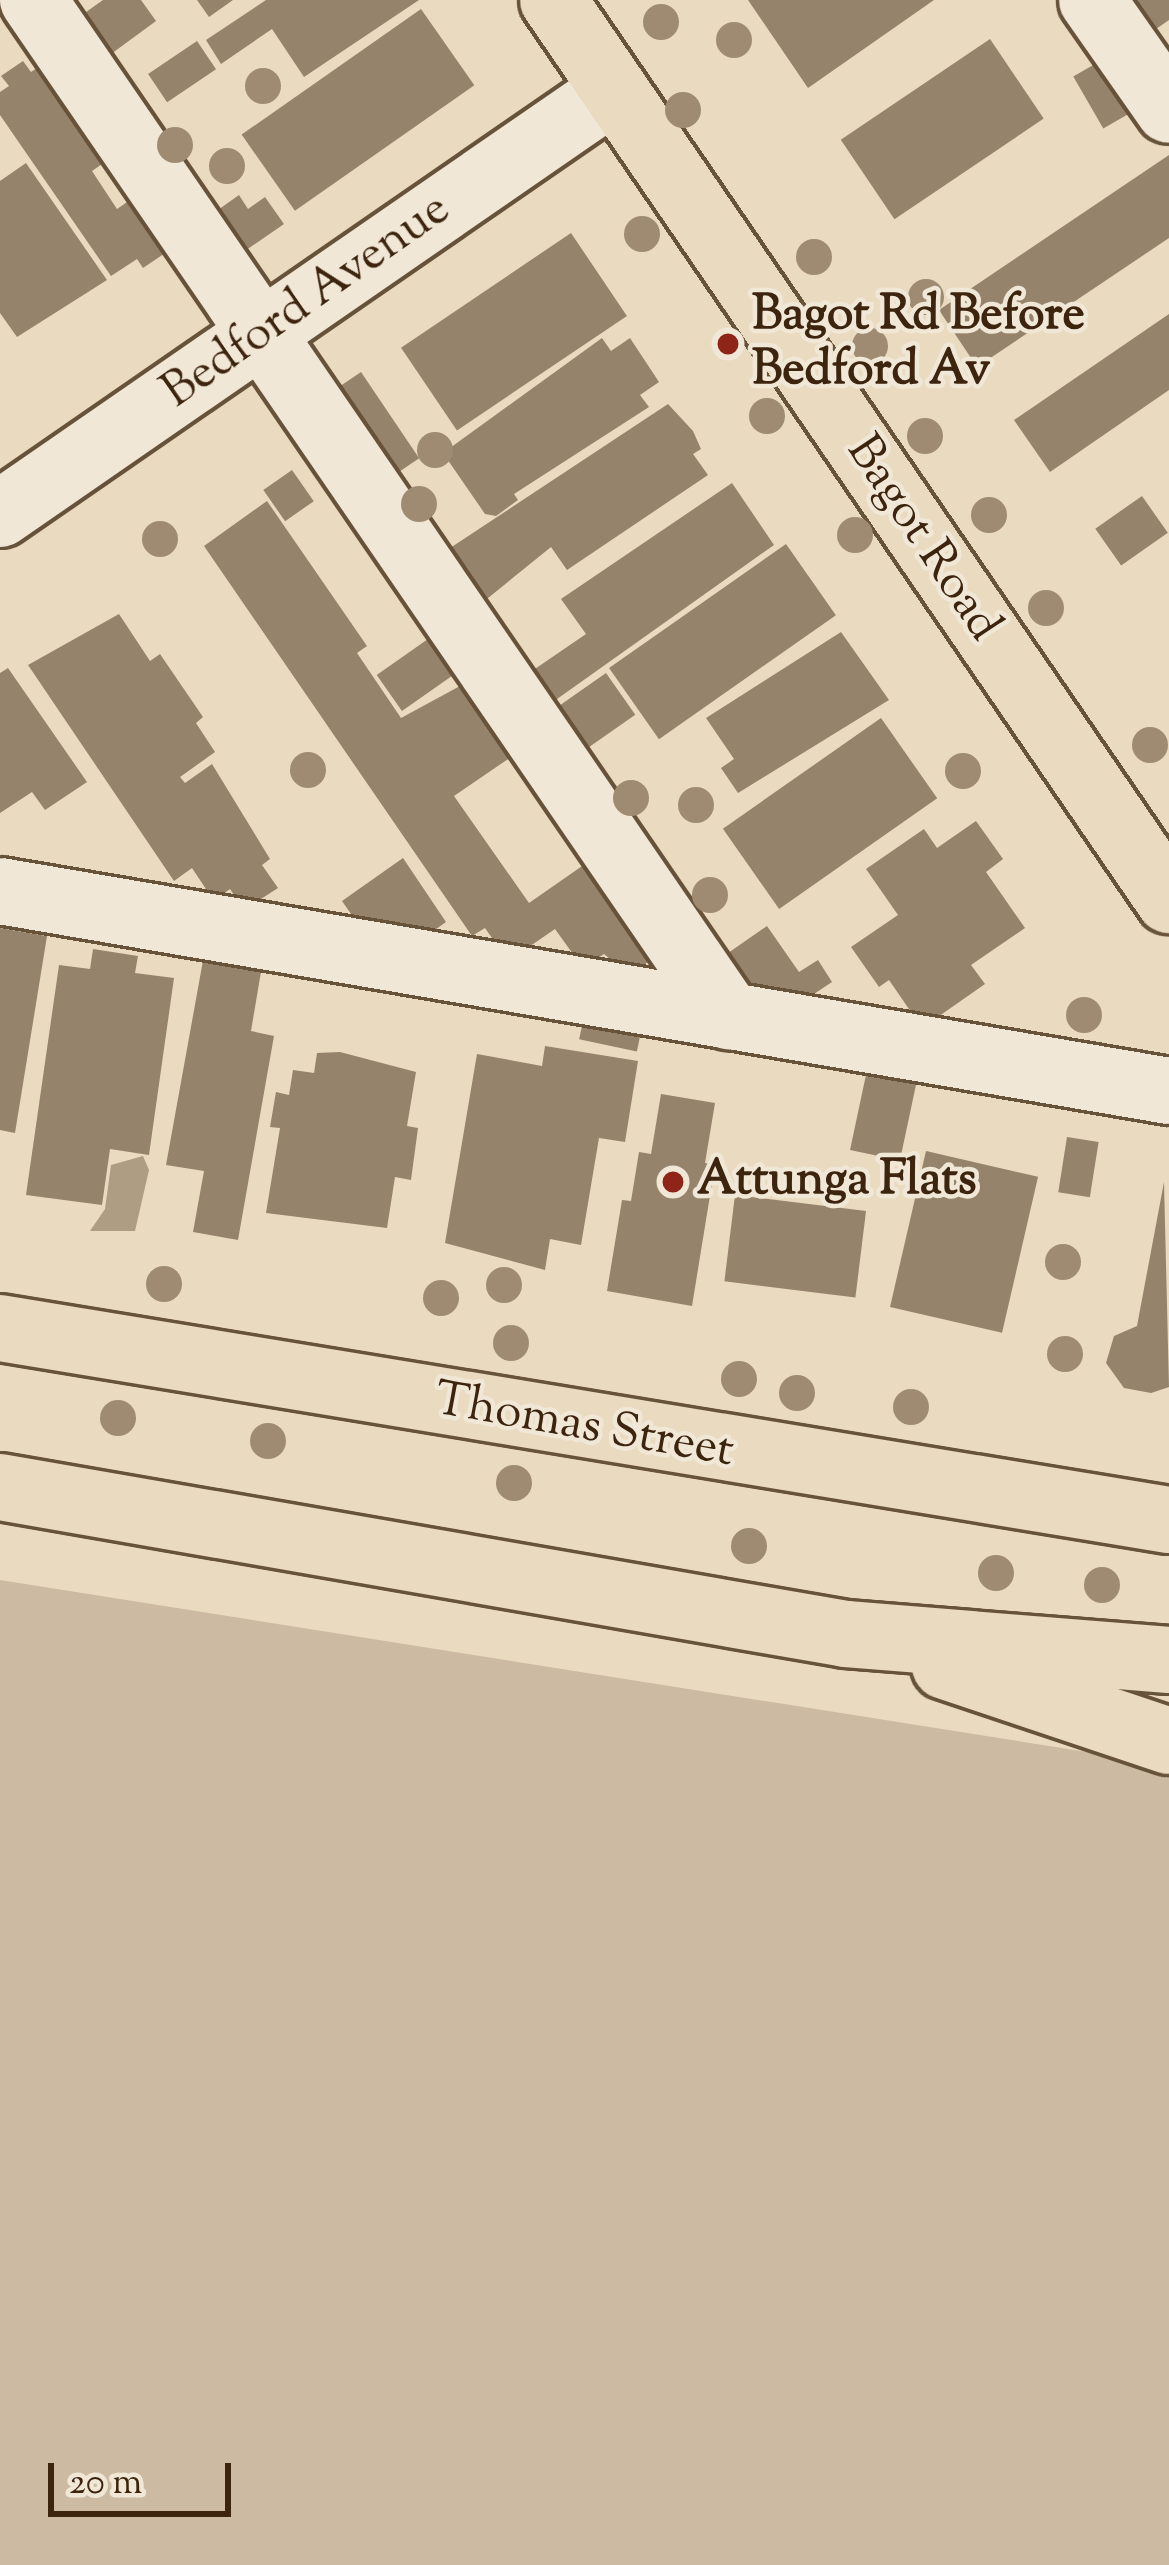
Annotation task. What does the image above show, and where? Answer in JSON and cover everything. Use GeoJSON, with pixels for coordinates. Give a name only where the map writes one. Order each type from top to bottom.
{"type":"FeatureCollection","features":[{"type":"Feature","properties":{"kind":"main road","name":"Bagot Road"},"geometry":{"type":"LineString","coordinates":[[553,0],[1169,900]]}},
{"type":"Feature","properties":{"kind":"main road","name":"Thomas Street"},"geometry":{"type":"LineString","coordinates":[[0,1328],[1169,1520]]}},
{"type":"Feature","properties":{"kind":"main road"},"geometry":{"type":"LineString","coordinates":[[0,1487],[846,1634],[1169,1660]]}},
{"type":"Feature","properties":{"kind":"main road"},"geometry":{"type":"LineString","coordinates":[[846,1634],[1169,1741]]}},
{"type":"Feature","properties":{"kind":"street"},"geometry":{"type":"LineString","coordinates":[[0,14],[20,0]]}},
{"type":"Feature","properties":{"kind":"street"},"geometry":{"type":"LineString","coordinates":[[32,0],[729,1016]]}},
{"type":"Feature","properties":{"kind":"street"},"geometry":{"type":"LineString","coordinates":[[1092,0],[1169,110]]}},
{"type":"Feature","properties":{"kind":"street","name":"Bedford Avenue"},"geometry":{"type":"LineString","coordinates":[[0,514],[614,90]]}},
{"type":"Feature","properties":{"kind":"street"},"geometry":{"type":"LineString","coordinates":[[0,891],[1169,1090]]}},
{"type":"Feature","properties":{"kind":"shaded area"},"geometry":{"type":"Polygon","coordinates":[[[143,1156],[149,1170],[135,1231],[90,1231],[105,1209],[111,1165],[143,1156]]]}},
{"type":"Feature","properties":{"kind":"shaded area"},"geometry":{"type":"Polygon","coordinates":[[[0,1580],[1169,1765],[1169,2565],[0,2565],[0,1580]]]}},
{"type":"Feature","properties":{"kind":"building"},"geometry":{"type":"Polygon","coordinates":[[[103,0],[141,0],[156,21],[107,57],[79,17],[103,0]]]}},
{"type":"Feature","properties":{"kind":"building"},"geometry":{"type":"Polygon","coordinates":[[[197,0],[233,0],[209,17],[197,0]]]}},
{"type":"Feature","properties":{"kind":"building"},"geometry":{"type":"Polygon","coordinates":[[[266,0],[419,0],[304,77],[272,29],[221,64],[206,40],[266,0]]]}},
{"type":"Feature","properties":{"kind":"building"},"geometry":{"type":"Polygon","coordinates":[[[748,0],[934,0],[808,88],[748,0]]]}},
{"type":"Feature","properties":{"kind":"building"},"geometry":{"type":"Polygon","coordinates":[[[1121,0],[1169,0],[1169,20],[1146,36],[1121,0]]]}},
{"type":"Feature","properties":{"kind":"building"},"geometry":{"type":"Polygon","coordinates":[[[421,9],[474,85],[295,211],[242,135],[421,9]]]}},
{"type":"Feature","properties":{"kind":"building"},"geometry":{"type":"Polygon","coordinates":[[[990,39],[1044,119],[894,219],[841,140],[990,39]]]}},
{"type":"Feature","properties":{"kind":"building"},"geometry":{"type":"Polygon","coordinates":[[[197,41],[216,69],[167,102],[148,74],[197,41]]]}},
{"type":"Feature","properties":{"kind":"building"},"geometry":{"type":"Polygon","coordinates":[[[1114,53],[1144,105],[1103,128],[1073,76],[1114,53]]]}},
{"type":"Feature","properties":{"kind":"building"},"geometry":{"type":"Polygon","coordinates":[[[55,56],[121,151],[92,171],[117,209],[146,189],[183,241],[143,268],[137,259],[111,276],[0,115],[0,92],[9,86],[1,76],[23,61],[31,72],[55,56]]]}},
{"type":"Feature","properties":{"kind":"building"},"geometry":{"type":"Polygon","coordinates":[[[1169,155],[1169,238],[977,367],[939,310],[1169,155]]]}},
{"type":"Feature","properties":{"kind":"building"},"geometry":{"type":"Polygon","coordinates":[[[26,163],[107,280],[17,337],[0,313],[0,181],[26,163]]]}},
{"type":"Feature","properties":{"kind":"building"},"geometry":{"type":"Polygon","coordinates":[[[239,195],[248,209],[265,197],[284,224],[236,257],[208,217],[239,195]]]}},
{"type":"Feature","properties":{"kind":"building"},"geometry":{"type":"Polygon","coordinates":[[[571,233],[627,316],[457,431],[401,348],[571,233]]]}},
{"type":"Feature","properties":{"kind":"building"},"geometry":{"type":"Polygon","coordinates":[[[1169,314],[1169,390],[1050,472],[1014,420],[1169,314]]]}},
{"type":"Feature","properties":{"kind":"building"},"geometry":{"type":"Polygon","coordinates":[[[602,338],[611,351],[630,338],[659,382],[640,395],[649,407],[514,494],[518,500],[496,516],[485,514],[443,453],[602,338]]]}},
{"type":"Feature","properties":{"kind":"building"},"geometry":{"type":"Polygon","coordinates":[[[361,372],[419,458],[382,483],[324,397],[361,372]]]}},
{"type":"Feature","properties":{"kind":"building"},"geometry":{"type":"Polygon","coordinates":[[[668,404],[693,431],[701,449],[693,454],[708,475],[567,570],[551,547],[477,607],[441,554],[668,404]]]}},
{"type":"Feature","properties":{"kind":"building"},"geometry":{"type":"Polygon","coordinates":[[[292,470],[314,501],[285,521],[263,490],[292,470]]]}},
{"type":"Feature","properties":{"kind":"building"},"geometry":{"type":"Polygon","coordinates":[[[732,483],[774,545],[550,704],[529,673],[586,634],[561,599],[732,483]]]}},
{"type":"Feature","properties":{"kind":"building"},"geometry":{"type":"Polygon","coordinates":[[[1142,496],[1168,533],[1121,566],[1095,529],[1142,496]]]}},
{"type":"Feature","properties":{"kind":"building"},"geometry":{"type":"Polygon","coordinates":[[[267,501],[367,646],[357,653],[401,718],[460,686],[511,757],[454,796],[529,903],[585,864],[651,960],[629,975],[604,954],[583,968],[555,929],[520,953],[513,943],[501,951],[485,928],[472,936],[204,546],[267,501]]]}},
{"type":"Feature","properties":{"kind":"building"},"geometry":{"type":"Polygon","coordinates":[[[786,544],[836,615],[659,739],[609,668],[786,544]]]}},
{"type":"Feature","properties":{"kind":"building"},"geometry":{"type":"Polygon","coordinates":[[[119,614],[150,661],[160,654],[203,717],[196,723],[215,752],[180,777],[185,783],[212,764],[270,859],[262,865],[278,888],[244,910],[230,889],[214,901],[192,868],[174,881],[28,665],[119,614]]]}},
{"type":"Feature","properties":{"kind":"building"},"geometry":{"type":"Polygon","coordinates":[[[448,625],[473,661],[402,711],[377,675],[448,625]]]}},
{"type":"Feature","properties":{"kind":"building"},"geometry":{"type":"Polygon","coordinates":[[[841,632],[889,700],[738,793],[721,768],[734,759],[706,718],[841,632]]]}},
{"type":"Feature","properties":{"kind":"building"},"geometry":{"type":"Polygon","coordinates":[[[8,668],[87,782],[45,810],[32,792],[0,813],[0,673],[8,668]]]}},
{"type":"Feature","properties":{"kind":"building"},"geometry":{"type":"Polygon","coordinates":[[[606,673],[635,715],[574,758],[545,716],[606,673]]]}},
{"type":"Feature","properties":{"kind":"building"},"geometry":{"type":"Polygon","coordinates":[[[881,718],[937,798],[779,909],[723,829],[881,718]]]}},
{"type":"Feature","properties":{"kind":"building"},"geometry":{"type":"Polygon","coordinates":[[[976,821],[1003,859],[986,872],[1025,928],[971,965],[985,984],[922,1028],[889,980],[879,987],[851,947],[898,915],[866,869],[924,829],[937,848],[976,821]]]}},
{"type":"Feature","properties":{"kind":"building"},"geometry":{"type":"Polygon","coordinates":[[[403,858],[446,922],[415,944],[388,923],[367,937],[342,901],[403,858]]]}},
{"type":"Feature","properties":{"kind":"building"},"geometry":{"type":"Polygon","coordinates":[[[767,926],[799,972],[818,960],[832,982],[787,1012],[757,1003],[718,960],[767,926]]]}},
{"type":"Feature","properties":{"kind":"building"},"geometry":{"type":"Polygon","coordinates":[[[0,928],[47,936],[15,1133],[0,1130],[0,928]]]}},
{"type":"Feature","properties":{"kind":"building"},"geometry":{"type":"Polygon","coordinates":[[[93,949],[138,956],[135,973],[174,978],[149,1155],[110,1149],[102,1205],[26,1195],[59,965],[90,969],[93,949]]]}},
{"type":"Feature","properties":{"kind":"building"},"geometry":{"type":"Polygon","coordinates":[[[204,955],[262,966],[251,1031],[274,1036],[238,1240],[193,1232],[204,1171],[166,1165],[204,955]]]}},
{"type":"Feature","properties":{"kind":"building"},"geometry":{"type":"Polygon","coordinates":[[[586,1007],[644,1019],[637,1052],[579,1039],[586,1007]]]}},
{"type":"Feature","properties":{"kind":"building"},"geometry":{"type":"Polygon","coordinates":[[[545,1046],[638,1061],[625,1142],[599,1138],[581,1245],[550,1239],[545,1270],[445,1243],[477,1054],[542,1066],[545,1046]]]}},
{"type":"Feature","properties":{"kind":"building"},"geometry":{"type":"Polygon","coordinates":[[[340,1052],[416,1072],[407,1126],[418,1128],[411,1180],[395,1177],[387,1228],[266,1213],[280,1128],[270,1127],[276,1092],[289,1095],[293,1070],[314,1073],[317,1053],[340,1052]]]}},
{"type":"Feature","properties":{"kind":"building"},"geometry":{"type":"Polygon","coordinates":[[[870,1056],[920,1067],[900,1161],[850,1150],[870,1056]]]}},
{"type":"Feature","properties":{"kind":"building","name":"Attunga Flats"},"geometry":{"type":"Polygon","coordinates":[[[661,1094],[715,1103],[705,1163],[715,1165],[692,1306],[607,1291],[622,1200],[631,1201],[639,1152],[651,1154],[661,1094]]]}},
{"type":"Feature","properties":{"kind":"building"},"geometry":{"type":"Polygon","coordinates":[[[1067,1137],[1099,1142],[1090,1197],[1058,1192],[1067,1137]]]}},
{"type":"Feature","properties":{"kind":"building"},"geometry":{"type":"Polygon","coordinates":[[[926,1151],[1038,1177],[1002,1333],[890,1307],[926,1151]]]}},
{"type":"Feature","properties":{"kind":"building"},"geometry":{"type":"Polygon","coordinates":[[[1164,1182],[1169,1387],[1151,1393],[1124,1388],[1106,1363],[1114,1336],[1137,1326],[1164,1182]]]}},
{"type":"Feature","properties":{"kind":"building"},"geometry":{"type":"Polygon","coordinates":[[[735,1195],[866,1211],[855,1297],[724,1281],[735,1195]]]}},
{"type":"Feature","properties":{"kind":"place","name":"Bagot Rd Before Bedford Av"},"geometry":{"type":"Point","coordinates":[728,344]}},
{"type":"Feature","properties":{"kind":"place","name":"Attunga Flats"},"geometry":{"type":"Point","coordinates":[673,1182]}}]}
